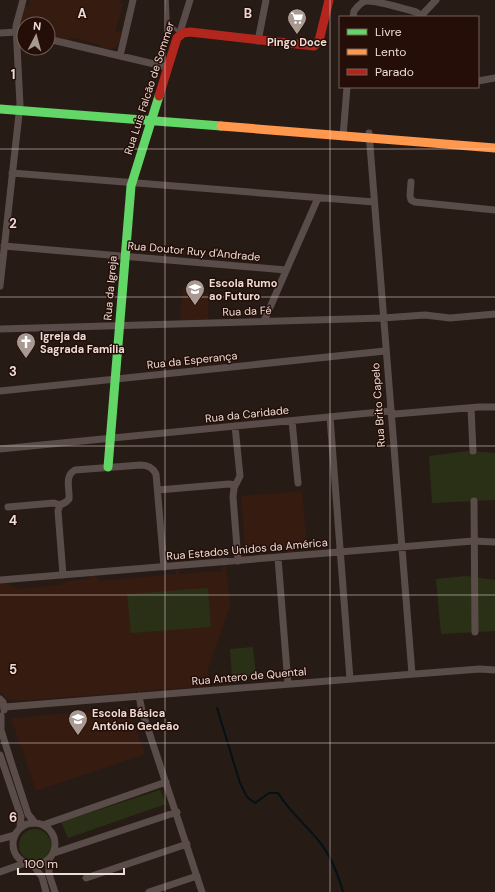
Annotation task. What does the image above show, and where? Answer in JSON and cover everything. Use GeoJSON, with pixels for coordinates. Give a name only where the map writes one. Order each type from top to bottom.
{"type":"FeatureCollection","features":[{"type":"Feature","properties":{"kind":"street"},"geometry":{"type":"LineString","coordinates":[[19,16],[23,0]]}},
{"type":"Feature","properties":{"kind":"street"},"geometry":{"type":"LineString","coordinates":[[120,56],[133,0]]}},
{"type":"Feature","properties":{"kind":"street","name":"Rua Luis Falcão de Sommer"},"geometry":{"type":"LineString","coordinates":[[132,183],[167,67],[176,40],[181,34],[181,29],[190,0]]}},
{"type":"Feature","properties":{"kind":"street"},"geometry":{"type":"LineString","coordinates":[[258,41],[266,0]]}},
{"type":"Feature","properties":{"kind":"street"},"geometry":{"type":"LineString","coordinates":[[181,34],[189,32],[312,46],[316,45],[320,41],[329,0]]}},
{"type":"Feature","properties":{"kind":"street"},"geometry":{"type":"LineString","coordinates":[[353,16],[354,11],[359,5],[365,1],[374,0],[416,12],[421,16],[436,0]]}},
{"type":"Feature","properties":{"kind":"street"},"geometry":{"type":"LineString","coordinates":[[0,33],[16,32]]}},
{"type":"Feature","properties":{"kind":"street"},"geometry":{"type":"LineString","coordinates":[[56,41],[167,67]]}},
{"type":"Feature","properties":{"kind":"street"},"geometry":{"type":"LineString","coordinates":[[0,286],[19,108],[20,56]]}},
{"type":"Feature","properties":{"kind":"street"},"geometry":{"type":"LineString","coordinates":[[479,81],[495,78]]}},
{"type":"Feature","properties":{"kind":"street"},"geometry":{"type":"LineString","coordinates":[[343,134],[346,88]]}},
{"type":"Feature","properties":{"kind":"street"},"geometry":{"type":"LineString","coordinates":[[0,104],[19,108],[369,136],[495,148]]}},
{"type":"Feature","properties":{"kind":"street"},"geometry":{"type":"LineString","coordinates":[[0,109],[19,108]]}},
{"type":"Feature","properties":{"kind":"street"},"geometry":{"type":"LineString","coordinates":[[369,136],[495,142]]}},
{"type":"Feature","properties":{"kind":"street","name":"Rua Brito Capelo"},"geometry":{"type":"LineString","coordinates":[[369,136],[412,674]]}},
{"type":"Feature","properties":{"kind":"street"},"geometry":{"type":"LineString","coordinates":[[12,173],[374,202]]}},
{"type":"Feature","properties":{"kind":"street"},"geometry":{"type":"LineString","coordinates":[[411,182],[410,196],[411,200],[415,202],[495,210]]}},
{"type":"Feature","properties":{"kind":"street","name":"Rua da Igreja"},"geometry":{"type":"LineString","coordinates":[[108,467],[132,183]]}},
{"type":"Feature","properties":{"kind":"street"},"geometry":{"type":"LineString","coordinates":[[264,321],[318,198]]}},
{"type":"Feature","properties":{"kind":"street","name":"Rua Doutor Ruy d'Andrade"},"geometry":{"type":"LineString","coordinates":[[4,246],[286,270]]}},
{"type":"Feature","properties":{"kind":"street","name":"Rua da Fé"},"geometry":{"type":"LineString","coordinates":[[0,329],[383,318],[425,315],[450,318],[495,314]]}},
{"type":"Feature","properties":{"kind":"street","name":"Rua da Esperança"},"geometry":{"type":"LineString","coordinates":[[0,391],[385,351]]}},
{"type":"Feature","properties":{"kind":"street","name":"Rua da Caridade"},"geometry":{"type":"LineString","coordinates":[[0,449],[390,411],[395,414],[495,407]]}},
{"type":"Feature","properties":{"kind":"street"},"geometry":{"type":"LineString","coordinates":[[471,408],[473,451]]}},
{"type":"Feature","properties":{"kind":"street"},"geometry":{"type":"LineString","coordinates":[[330,417],[350,679]]}},
{"type":"Feature","properties":{"kind":"street"},"geometry":{"type":"LineString","coordinates":[[292,421],[298,483]]}},
{"type":"Feature","properties":{"kind":"street"},"geometry":{"type":"LineString","coordinates":[[235,426],[240,474],[235,485],[233,497],[238,561]]}},
{"type":"Feature","properties":{"kind":"street"},"geometry":{"type":"LineString","coordinates":[[63,575],[58,511],[60,505],[66,502],[69,498],[68,478],[70,473],[74,470],[108,467],[145,465],[152,468],[156,474],[164,567]]}},
{"type":"Feature","properties":{"kind":"street"},"geometry":{"type":"LineString","coordinates":[[158,490],[229,484],[235,485]]}},
{"type":"Feature","properties":{"kind":"street"},"geometry":{"type":"LineString","coordinates":[[474,501],[475,632]]}},
{"type":"Feature","properties":{"kind":"street"},"geometry":{"type":"LineString","coordinates":[[8,507],[54,503],[60,505]]}},
{"type":"Feature","properties":{"kind":"street","name":"Rua Estados Unidos da América"},"geometry":{"type":"LineString","coordinates":[[0,580],[474,541],[495,542]]}},
{"type":"Feature","properties":{"kind":"street"},"geometry":{"type":"LineString","coordinates":[[278,558],[288,684]]}},
{"type":"Feature","properties":{"kind":"street","name":"Rua Antero de Quental"},"geometry":{"type":"LineString","coordinates":[[5,707],[412,674],[480,669],[495,670]]}},
{"type":"Feature","properties":{"kind":"street"},"geometry":{"type":"LineString","coordinates":[[139,696],[142,711],[177,812],[202,892]]}},
{"type":"Feature","properties":{"kind":"street"},"geometry":{"type":"LineString","coordinates":[[0,699],[5,707],[1,717],[1,730],[28,814],[35,823]]}},
{"type":"Feature","properties":{"kind":"street"},"geometry":{"type":"LineString","coordinates":[[0,754],[2,768],[21,817],[20,828]]}},
{"type":"Feature","properties":{"kind":"street"},"geometry":{"type":"LineString","coordinates":[[2,768],[12,765]]}},
{"type":"Feature","properties":{"kind":"street"},"geometry":{"type":"LineString","coordinates":[[43,825],[166,782]]}},
{"type":"Feature","properties":{"kind":"street"},"geometry":{"type":"LineString","coordinates":[[54,853],[177,812]]}},
{"type":"Feature","properties":{"kind":"street"},"geometry":{"type":"LineString","coordinates":[[35,823],[43,825],[50,830],[54,837],[56,845],[54,853],[49,860],[42,864],[33,865],[25,863],[18,858],[14,851],[13,843],[15,835],[20,828],[27,824],[35,823]]}},
{"type":"Feature","properties":{"kind":"street"},"geometry":{"type":"LineString","coordinates":[[0,839],[15,835]]}},
{"type":"Feature","properties":{"kind":"street"},"geometry":{"type":"LineString","coordinates":[[86,878],[187,844]]}},
{"type":"Feature","properties":{"kind":"street"},"geometry":{"type":"LineString","coordinates":[[49,860],[49,874],[55,892]]}},
{"type":"Feature","properties":{"kind":"street"},"geometry":{"type":"LineString","coordinates":[[0,872],[25,863]]}},
{"type":"Feature","properties":{"kind":"street"},"geometry":{"type":"LineString","coordinates":[[33,865],[42,877],[46,892]]}},
{"type":"Feature","properties":{"kind":"street"},"geometry":{"type":"LineString","coordinates":[[149,892],[197,876]]}},
{"type":"Feature","properties":{"kind":"lane"},"geometry":{"type":"LineString","coordinates":[[167,0],[168,23],[181,34]]}},
{"type":"Feature","properties":{"kind":"shaded area"},"geometry":{"type":"Polygon","coordinates":[[[30,0],[121,0],[120,3],[123,4],[115,32],[122,31],[119,43],[115,48],[109,49],[101,47],[101,45],[71,37],[70,40],[56,37],[56,16],[21,16],[24,4],[29,7],[30,0]]]}},
{"type":"Feature","properties":{"kind":"shaded area","name":"Escola Rumo ao Futuro"},"geometry":{"type":"Polygon","coordinates":[[[183,286],[204,288],[203,293],[209,293],[208,320],[180,320],[183,286]]]}},
{"type":"Feature","properties":{"kind":"shaded area"},"geometry":{"type":"Polygon","coordinates":[[[302,491],[307,547],[295,548],[295,553],[287,554],[287,548],[263,550],[264,556],[259,556],[259,551],[243,552],[243,557],[241,556],[240,551],[245,547],[241,496],[302,491]]]}},
{"type":"Feature","properties":{"kind":"shaded area"},"geometry":{"type":"Polygon","coordinates":[[[223,565],[226,565],[230,605],[208,669],[209,686],[16,701],[9,700],[0,692],[0,583],[5,583],[17,589],[61,585],[67,581],[90,579],[90,576],[96,576],[100,581],[176,574],[176,569],[179,569],[180,574],[223,571],[223,565]]]}},
{"type":"Feature","properties":{"kind":"shaded area","name":"Escola Básica António Gedeão"},"geometry":{"type":"Polygon","coordinates":[[[128,708],[145,754],[36,791],[11,718],[128,708]]]}},
{"type":"Feature","properties":{"kind":"green space"},"geometry":{"type":"Polygon","coordinates":[[[468,451],[495,453],[495,500],[432,503],[429,456],[468,451]]]}},
{"type":"Feature","properties":{"kind":"green space"},"geometry":{"type":"Polygon","coordinates":[[[466,576],[495,580],[495,631],[441,634],[436,579],[466,576]]]}},
{"type":"Feature","properties":{"kind":"green space"},"geometry":{"type":"Polygon","coordinates":[[[208,588],[211,627],[131,633],[127,594],[208,588]]]}},
{"type":"Feature","properties":{"kind":"green space"},"geometry":{"type":"Polygon","coordinates":[[[253,647],[256,676],[232,678],[230,649],[253,647]]]}},
{"type":"Feature","properties":{"kind":"green space"},"geometry":{"type":"Polygon","coordinates":[[[160,790],[166,804],[68,838],[61,822],[160,790]]]}},
{"type":"Feature","properties":{"kind":"green space"},"geometry":{"type":"Polygon","coordinates":[[[35,829],[46,834],[51,845],[46,856],[35,861],[24,856],[19,845],[24,834],[35,829]]]}},
{"type":"Feature","properties":{"kind":"waterway"},"geometry":{"type":"LineString","coordinates":[[217,708],[240,783],[247,797],[255,803],[269,793],[278,793],[287,806],[313,834],[330,858],[343,892]]}},
{"type":"Feature","properties":{"kind":"traffic: fast"},"geometry":{"type":"LineString","coordinates":[[108,467],[131,186],[159,96]]}},
{"type":"Feature","properties":{"kind":"traffic: fast"},"geometry":{"type":"LineString","coordinates":[[0,109],[221,126]]}},
{"type":"Feature","properties":{"kind":"traffic: slow"},"geometry":{"type":"LineString","coordinates":[[221,126],[495,148]]}},
{"type":"Feature","properties":{"kind":"traffic: jam"},"geometry":{"type":"LineString","coordinates":[[159,96],[177,38],[183,33],[190,32],[314,46],[319,41],[329,0]]}},
{"type":"Feature","properties":{"kind":"place","name":"Pingo Doce"},"geometry":{"type":"Point","coordinates":[297,35]}},
{"type":"Feature","properties":{"kind":"place","name":"Escola Rumo ao Futuro"},"geometry":{"type":"Point","coordinates":[195,306]}},
{"type":"Feature","properties":{"kind":"place","name":"Igreja da Sagrada Família"},"geometry":{"type":"Point","coordinates":[26,359]}},
{"type":"Feature","properties":{"kind":"place","name":"Escola Básica António Gedeão"},"geometry":{"type":"Point","coordinates":[78,736]}}]}
